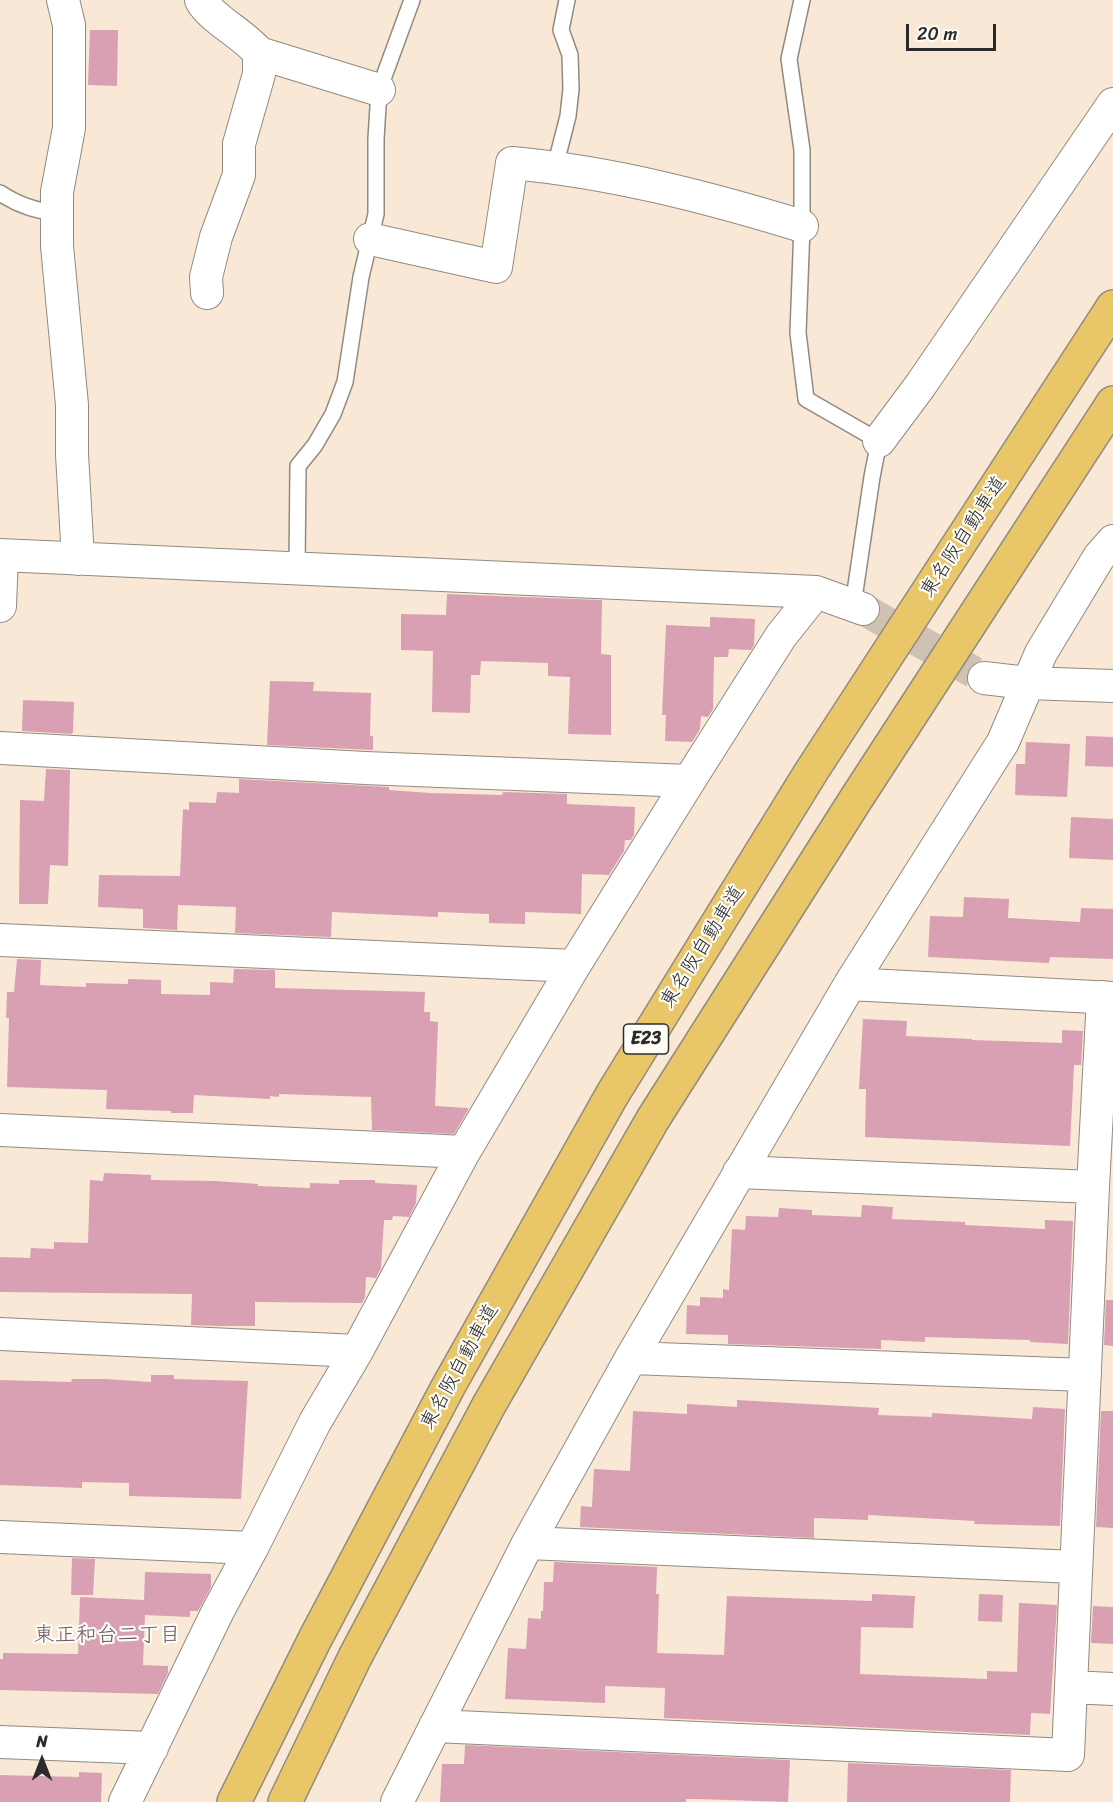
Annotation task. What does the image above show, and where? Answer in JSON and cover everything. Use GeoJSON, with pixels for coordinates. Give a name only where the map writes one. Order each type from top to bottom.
{"type":"FeatureCollection","features":[{"type":"Feature","properties":{"kind":"highway","name":"東名阪自動車道"},"geometry":{"type":"LineString","coordinates":[[234,1802],[315,1639],[448,1387],[612,1095],[811,772],[1113,307]]}},
{"type":"Feature","properties":{"kind":"highway","name":"E23"},"geometry":{"type":"LineString","coordinates":[[285,1802],[355,1657],[489,1405],[653,1119],[856,799],[1113,403]]}},
{"type":"Feature","properties":{"kind":"street"},"geometry":{"type":"LineString","coordinates":[[63,0],[69,25],[69,128],[57,192],[57,246],[72,405],[72,454],[78,559]]}},
{"type":"Feature","properties":{"kind":"street"},"geometry":{"type":"LineString","coordinates":[[201,0],[205,9],[250,41],[260,53],[379,90]]}},
{"type":"Feature","properties":{"kind":"street"},"geometry":{"type":"LineString","coordinates":[[207,293],[206,277],[216,237],[239,175],[239,144],[259,74],[260,53]]}},
{"type":"Feature","properties":{"kind":"street"},"geometry":{"type":"LineString","coordinates":[[879,441],[920,386],[1113,105]]}},
{"type":"Feature","properties":{"kind":"street"},"geometry":{"type":"LineString","coordinates":[[370,239],[496,267],[512,163],[555,167],[651,184],[802,226]]}},
{"type":"Feature","properties":{"kind":"street"},"geometry":{"type":"LineString","coordinates":[[397,1802],[528,1543],[631,1358],[850,984],[1003,742],[1041,652],[1108,552]]}},
{"type":"Feature","properties":{"kind":"street"},"geometry":{"type":"LineString","coordinates":[[0,606],[1,555],[816,592],[858,607]]}},
{"type":"Feature","properties":{"kind":"street"},"geometry":{"type":"LineString","coordinates":[[125,1802],[218,1611],[315,1422],[357,1351],[464,1152],[574,966],[689,781],[781,636],[816,592]]}},
{"type":"Feature","properties":{"kind":"street"},"geometry":{"type":"LineString","coordinates":[[984,678],[1027,683],[1113,686]]}},
{"type":"Feature","properties":{"kind":"street"},"geometry":{"type":"LineString","coordinates":[[0,748],[365,768],[689,781]]}},
{"type":"Feature","properties":{"kind":"street"},"geometry":{"type":"LineString","coordinates":[[0,940],[574,966]]}},
{"type":"Feature","properties":{"kind":"street"},"geometry":{"type":"LineString","coordinates":[[435,1726],[1068,1755],[1093,1187],[1108,997],[850,984]]}},
{"type":"Feature","properties":{"kind":"street"},"geometry":{"type":"LineString","coordinates":[[0,1130],[464,1152]]}},
{"type":"Feature","properties":{"kind":"street"},"geometry":{"type":"LineString","coordinates":[[739,1172],[1093,1187]]}},
{"type":"Feature","properties":{"kind":"street"},"geometry":{"type":"LineString","coordinates":[[0,1334],[357,1351]]}},
{"type":"Feature","properties":{"kind":"street"},"geometry":{"type":"LineString","coordinates":[[631,1358],[1085,1375]]}},
{"type":"Feature","properties":{"kind":"street"},"geometry":{"type":"LineString","coordinates":[[0,1537],[252,1548]]}},
{"type":"Feature","properties":{"kind":"street"},"geometry":{"type":"LineString","coordinates":[[528,1543],[1075,1567]]}},
{"type":"Feature","properties":{"kind":"street"},"geometry":{"type":"LineString","coordinates":[[1071,1687],[1113,1689]]}},
{"type":"Feature","properties":{"kind":"street"},"geometry":{"type":"LineString","coordinates":[[0,1742],[152,1748]]}},
{"type":"Feature","properties":{"kind":"lane"},"geometry":{"type":"LineString","coordinates":[[297,569],[298,466],[315,445],[333,414],[345,382],[361,277],[376,214],[376,139],[379,90],[412,0]]}},
{"type":"Feature","properties":{"kind":"lane"},"geometry":{"type":"LineString","coordinates":[[555,167],[568,116],[570,55],[561,30],[567,0]]}},
{"type":"Feature","properties":{"kind":"lane"},"geometry":{"type":"LineString","coordinates":[[802,0],[789,59],[802,150],[798,333],[806,399],[879,441],[872,477],[858,607]]}},
{"type":"Feature","properties":{"kind":"lane"},"geometry":{"type":"LineString","coordinates":[[0,193],[15,203],[40,212],[57,213]]}},
{"type":"Feature","properties":{"kind":"building"},"geometry":{"type":"Polygon","coordinates":[[[90,30],[118,30],[117,86],[88,85],[90,30]]]}},
{"type":"Feature","properties":{"kind":"building"},"geometry":{"type":"Polygon","coordinates":[[[447,594],[602,600],[601,654],[611,655],[611,735],[568,734],[570,677],[548,676],[548,663],[481,661],[480,675],[471,675],[470,713],[432,712],[433,651],[401,650],[401,614],[446,615],[447,594]]]}},
{"type":"Feature","properties":{"kind":"building"},"geometry":{"type":"Polygon","coordinates":[[[710,617],[755,619],[754,645],[751,650],[729,649],[728,657],[714,657],[713,709],[708,717],[701,716],[700,729],[692,742],[665,741],[666,715],[662,715],[666,625],[710,627],[710,617]]]}},
{"type":"Feature","properties":{"kind":"building"},"geometry":{"type":"Polygon","coordinates":[[[270,681],[314,682],[313,691],[371,693],[370,736],[373,736],[373,750],[267,745],[270,681]]]}},
{"type":"Feature","properties":{"kind":"building"},"geometry":{"type":"Polygon","coordinates":[[[23,700],[74,702],[72,734],[22,731],[23,700]]]}},
{"type":"Feature","properties":{"kind":"building"},"geometry":{"type":"Polygon","coordinates":[[[1086,736],[1113,737],[1113,767],[1085,766],[1086,736]]]}},
{"type":"Feature","properties":{"kind":"building"},"geometry":{"type":"Polygon","coordinates":[[[1026,742],[1070,744],[1067,797],[1015,795],[1016,764],[1025,764],[1026,742]]]}},
{"type":"Feature","properties":{"kind":"building"},"geometry":{"type":"Polygon","coordinates":[[[46,769],[70,770],[68,866],[50,865],[48,904],[19,904],[20,800],[44,801],[46,769]]]}},
{"type":"Feature","properties":{"kind":"building"},"geometry":{"type":"Polygon","coordinates":[[[239,779],[389,787],[389,790],[430,793],[567,794],[567,804],[635,807],[634,835],[631,840],[625,840],[624,851],[609,875],[582,874],[581,914],[525,912],[525,924],[489,923],[489,914],[438,912],[438,917],[332,912],[331,937],[235,933],[236,907],[178,905],[177,930],[143,928],[143,909],[98,907],[99,875],[180,876],[183,809],[189,810],[189,802],[216,803],[217,792],[239,793],[239,779]]]}},
{"type":"Feature","properties":{"kind":"building"},"geometry":{"type":"Polygon","coordinates":[[[1071,817],[1113,819],[1113,860],[1069,858],[1071,817]]]}},
{"type":"Feature","properties":{"kind":"building"},"geometry":{"type":"Polygon","coordinates":[[[964,897],[1009,899],[1008,918],[1080,922],[1081,908],[1113,909],[1113,959],[1050,957],[1049,963],[928,957],[930,916],[963,917],[964,897]]]}},
{"type":"Feature","properties":{"kind":"building"},"geometry":{"type":"Polygon","coordinates":[[[17,959],[41,960],[40,985],[86,987],[86,983],[128,984],[128,979],[161,980],[161,994],[210,995],[210,982],[233,983],[234,969],[275,970],[275,988],[425,992],[424,1012],[430,1012],[430,1021],[438,1022],[435,1106],[468,1108],[468,1110],[454,1134],[372,1130],[371,1097],[279,1094],[279,1097],[270,1096],[270,1099],[194,1095],[193,1113],[171,1113],[171,1111],[106,1109],[107,1090],[7,1087],[9,1018],[6,1018],[7,992],[14,992],[17,959]]]}},
{"type":"Feature","properties":{"kind":"building"},"geometry":{"type":"Polygon","coordinates":[[[863,1019],[907,1021],[906,1036],[972,1040],[1062,1043],[1062,1030],[1083,1031],[1081,1065],[1074,1065],[1070,1146],[865,1137],[866,1089],[859,1089],[863,1019]]]}},
{"type":"Feature","properties":{"kind":"building"},"geometry":{"type":"Polygon","coordinates":[[[104,1173],[151,1175],[151,1180],[216,1181],[258,1184],[258,1186],[310,1188],[310,1183],[339,1184],[339,1180],[375,1180],[375,1183],[417,1185],[416,1203],[409,1217],[393,1216],[392,1220],[384,1220],[381,1268],[376,1278],[366,1277],[365,1297],[362,1303],[255,1302],[255,1326],[191,1325],[192,1294],[0,1292],[0,1257],[30,1258],[31,1248],[54,1249],[54,1242],[88,1243],[90,1180],[103,1181],[104,1173]]]}},
{"type":"Feature","properties":{"kind":"building"},"geometry":{"type":"Polygon","coordinates":[[[862,1205],[893,1207],[892,1219],[965,1222],[965,1225],[1045,1229],[1045,1220],[1073,1221],[1068,1344],[1030,1342],[1030,1340],[925,1337],[925,1342],[881,1340],[881,1349],[728,1344],[728,1335],[686,1334],[687,1305],[700,1306],[700,1297],[723,1298],[723,1289],[729,1290],[732,1229],[745,1230],[746,1216],[778,1217],[779,1208],[812,1210],[812,1215],[861,1217],[862,1205]]]}},
{"type":"Feature","properties":{"kind":"building"},"geometry":{"type":"Polygon","coordinates":[[[1106,1300],[1113,1300],[1113,1346],[1104,1345],[1106,1300]]]}},
{"type":"Feature","properties":{"kind":"building"},"geometry":{"type":"Polygon","coordinates":[[[151,1375],[174,1375],[174,1379],[248,1381],[241,1499],[129,1496],[129,1483],[82,1482],[82,1488],[0,1485],[0,1380],[71,1382],[72,1379],[105,1379],[151,1382],[151,1375]]]}},
{"type":"Feature","properties":{"kind":"building"},"geometry":{"type":"Polygon","coordinates":[[[737,1400],[879,1408],[878,1415],[932,1417],[932,1413],[1032,1419],[1033,1407],[1065,1409],[1060,1526],[974,1524],[975,1521],[868,1515],[868,1520],[814,1518],[814,1538],[580,1527],[581,1506],[592,1507],[594,1469],[630,1471],[633,1411],[687,1414],[687,1404],[737,1407],[737,1400]]]}},
{"type":"Feature","properties":{"kind":"building"},"geometry":{"type":"Polygon","coordinates":[[[1101,1411],[1113,1411],[1113,1528],[1096,1527],[1101,1411]]]}},
{"type":"Feature","properties":{"kind":"building"},"geometry":{"type":"Polygon","coordinates":[[[72,1558],[95,1559],[93,1595],[71,1595],[72,1558]]]}},
{"type":"Feature","properties":{"kind":"building"},"geometry":{"type":"Polygon","coordinates":[[[554,1562],[657,1567],[656,1594],[659,1594],[657,1653],[724,1655],[727,1596],[872,1601],[872,1594],[915,1596],[913,1628],[861,1627],[860,1674],[987,1679],[987,1671],[1017,1672],[1019,1603],[1057,1605],[1050,1714],[1031,1713],[1030,1735],[664,1718],[665,1688],[605,1686],[605,1703],[505,1699],[508,1648],[526,1649],[528,1618],[541,1619],[544,1582],[553,1582],[554,1562]]]}},
{"type":"Feature","properties":{"kind":"building"},"geometry":{"type":"Polygon","coordinates":[[[145,1572],[211,1574],[211,1587],[198,1611],[190,1611],[190,1617],[145,1615],[143,1665],[168,1666],[168,1673],[158,1694],[0,1690],[0,1659],[3,1659],[3,1653],[78,1654],[80,1597],[144,1600],[145,1572]]]}},
{"type":"Feature","properties":{"kind":"building"},"geometry":{"type":"Polygon","coordinates":[[[979,1594],[1003,1595],[1002,1622],[978,1621],[979,1594]]]}},
{"type":"Feature","properties":{"kind":"building"},"geometry":{"type":"Polygon","coordinates":[[[1093,1606],[1113,1607],[1113,1644],[1091,1643],[1093,1606]]]}},
{"type":"Feature","properties":{"kind":"building"},"geometry":{"type":"Polygon","coordinates":[[[465,1745],[790,1760],[788,1802],[686,1799],[686,1802],[440,1802],[442,1764],[464,1764],[465,1745]]]}},
{"type":"Feature","properties":{"kind":"building"},"geometry":{"type":"Polygon","coordinates":[[[848,1763],[1011,1770],[1010,1802],[847,1802],[848,1763]]]}},
{"type":"Feature","properties":{"kind":"building"},"geometry":{"type":"Polygon","coordinates":[[[79,1772],[102,1773],[101,1802],[0,1802],[0,1775],[79,1777],[79,1772]]]}},
{"type":"Feature","properties":{"kind":"tunnel"},"geometry":{"type":"LineString","coordinates":[[863,609],[984,678]]}},
{"type":"Feature","properties":{"kind":"district","name":"東正和台二丁目"},"geometry":{"type":"Point","coordinates":[107,1636]}}]}
